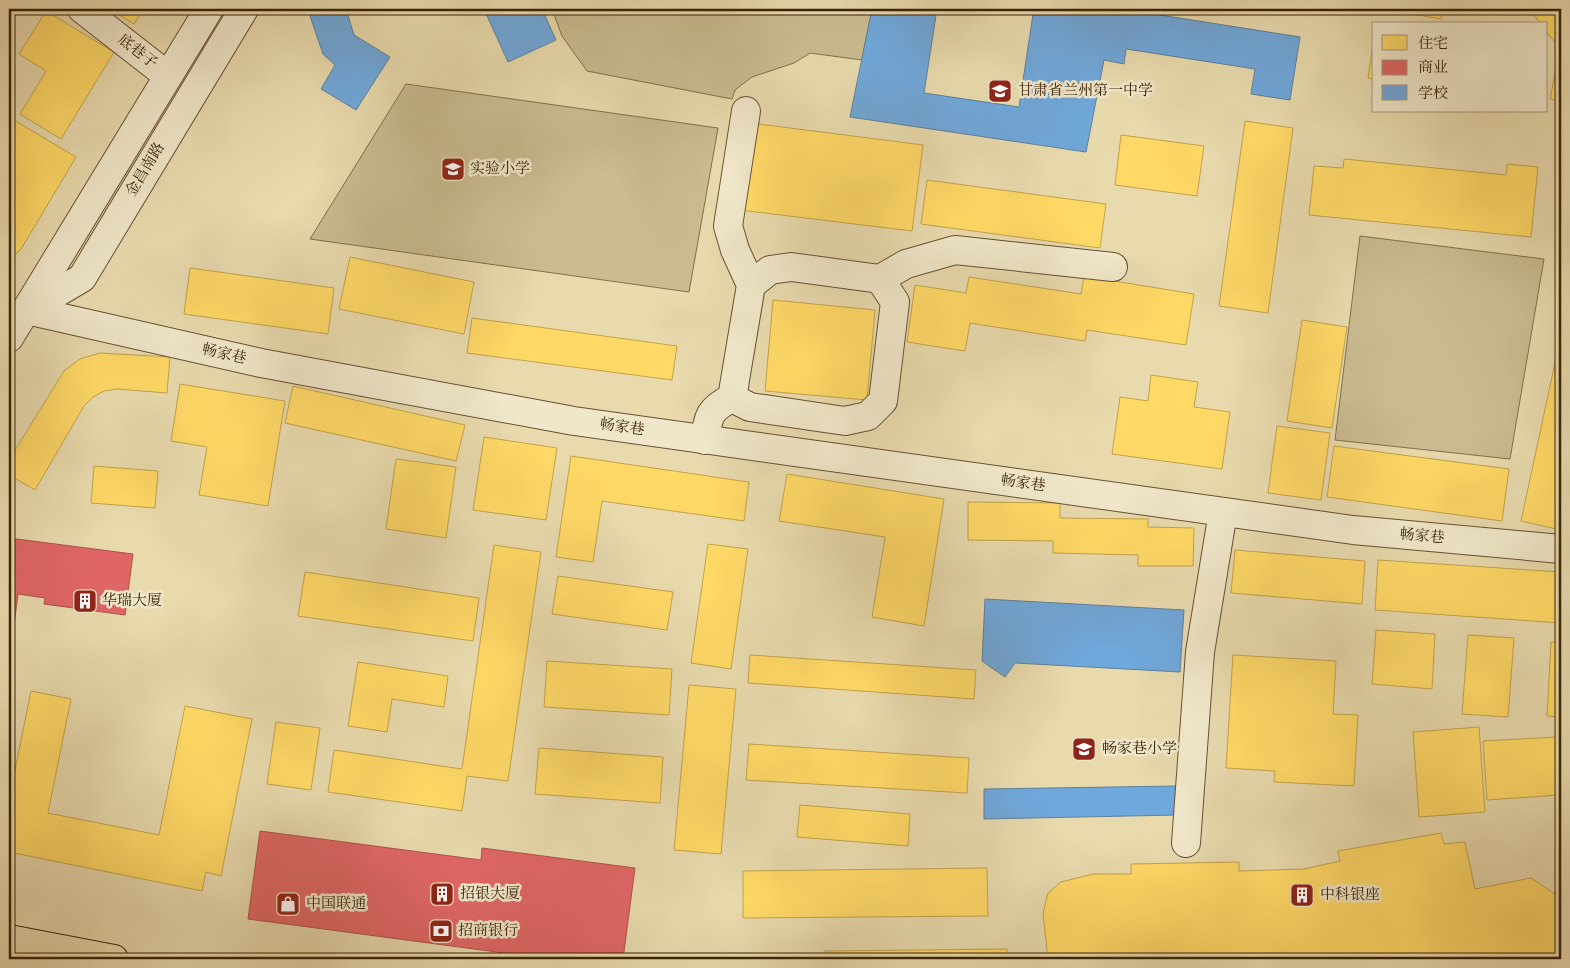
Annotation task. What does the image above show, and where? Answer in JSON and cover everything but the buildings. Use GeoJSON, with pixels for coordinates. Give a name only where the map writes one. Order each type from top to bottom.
{"type":"FeatureCollection","features":[{"type":"Feature","properties":{"kind":"main road"},"geometry":{"type":"LineString","coordinates":[[9,939],[44,948],[114,959]]}},
{"type":"Feature","properties":{"kind":"street","name":"底巷子"},"geometry":{"type":"LineString","coordinates":[[82,9],[168,76]]}},
{"type":"Feature","properties":{"kind":"street","name":"金昌南路"},"geometry":{"type":"LineString","coordinates":[[9,338],[209,9]]}},
{"type":"Feature","properties":{"kind":"street","name":"金昌南路"},"geometry":{"type":"LineString","coordinates":[[27,310],[82,278],[244,9]]}},
{"type":"Feature","properties":{"kind":"street"},"geometry":{"type":"LineString","coordinates":[[732,398],[751,285],[748,273],[735,250],[728,226],[746,111]]}},
{"type":"Feature","properties":{"kind":"street"},"geometry":{"type":"LineString","coordinates":[[751,285],[770,270],[791,266],[880,279],[906,264],[955,250],[1113,268]]}},
{"type":"Feature","properties":{"kind":"street"},"geometry":{"type":"LineString","coordinates":[[732,398],[750,408],[845,421],[868,416],[883,401],[895,302],[880,279]]}},
{"type":"Feature","properties":{"kind":"street","name":"畅家巷"},"geometry":{"type":"LineString","coordinates":[[27,310],[281,367],[574,422],[1353,530],[1561,549]]}},
{"type":"Feature","properties":{"kind":"street"},"geometry":{"type":"LineString","coordinates":[[705,440],[708,416],[718,404],[732,398]]}},
{"type":"Feature","properties":{"kind":"street"},"geometry":{"type":"LineString","coordinates":[[1186,843],[1200,652],[1223,512]]}},
{"type":"Feature","properties":{"kind":"street"},"geometry":{"type":"LineString","coordinates":[[9,935],[44,948]]}},
{"type":"Feature","properties":{"kind":"shaded area"},"geometry":{"type":"Polygon","coordinates":[[[552,9],[872,9],[862,60],[810,53],[794,63],[752,77],[735,90],[732,99],[587,71],[562,36],[552,9]]]}},
{"type":"Feature","properties":{"kind":"shaded area"},"geometry":{"type":"Polygon","coordinates":[[[406,84],[718,128],[689,292],[310,239],[406,84]]]}},
{"type":"Feature","properties":{"kind":"shaded area"},"geometry":{"type":"Polygon","coordinates":[[[1360,236],[1544,259],[1510,459],[1335,440],[1360,236]]]}},
{"type":"Feature","properties":{"kind":"place","name":"甘肃省兰州第一中学"},"geometry":{"type":"Point","coordinates":[1000,91]}},
{"type":"Feature","properties":{"kind":"place","name":"实验小学"},"geometry":{"type":"Point","coordinates":[453,169]}},
{"type":"Feature","properties":{"kind":"place","name":"华瑞大厦"},"geometry":{"type":"Point","coordinates":[85,601]}},
{"type":"Feature","properties":{"kind":"place","name":"畅家巷小学"},"geometry":{"type":"Point","coordinates":[1084,749]}},
{"type":"Feature","properties":{"kind":"place","name":"招银大厦"},"geometry":{"type":"Point","coordinates":[442,894]}},
{"type":"Feature","properties":{"kind":"place","name":"中科银座"},"geometry":{"type":"Point","coordinates":[1302,895]}},
{"type":"Feature","properties":{"kind":"place","name":"中国联通"},"geometry":{"type":"Point","coordinates":[288,904]}},
{"type":"Feature","properties":{"kind":"place","name":"招商银行"},"geometry":{"type":"Point","coordinates":[441,931]}}]}
